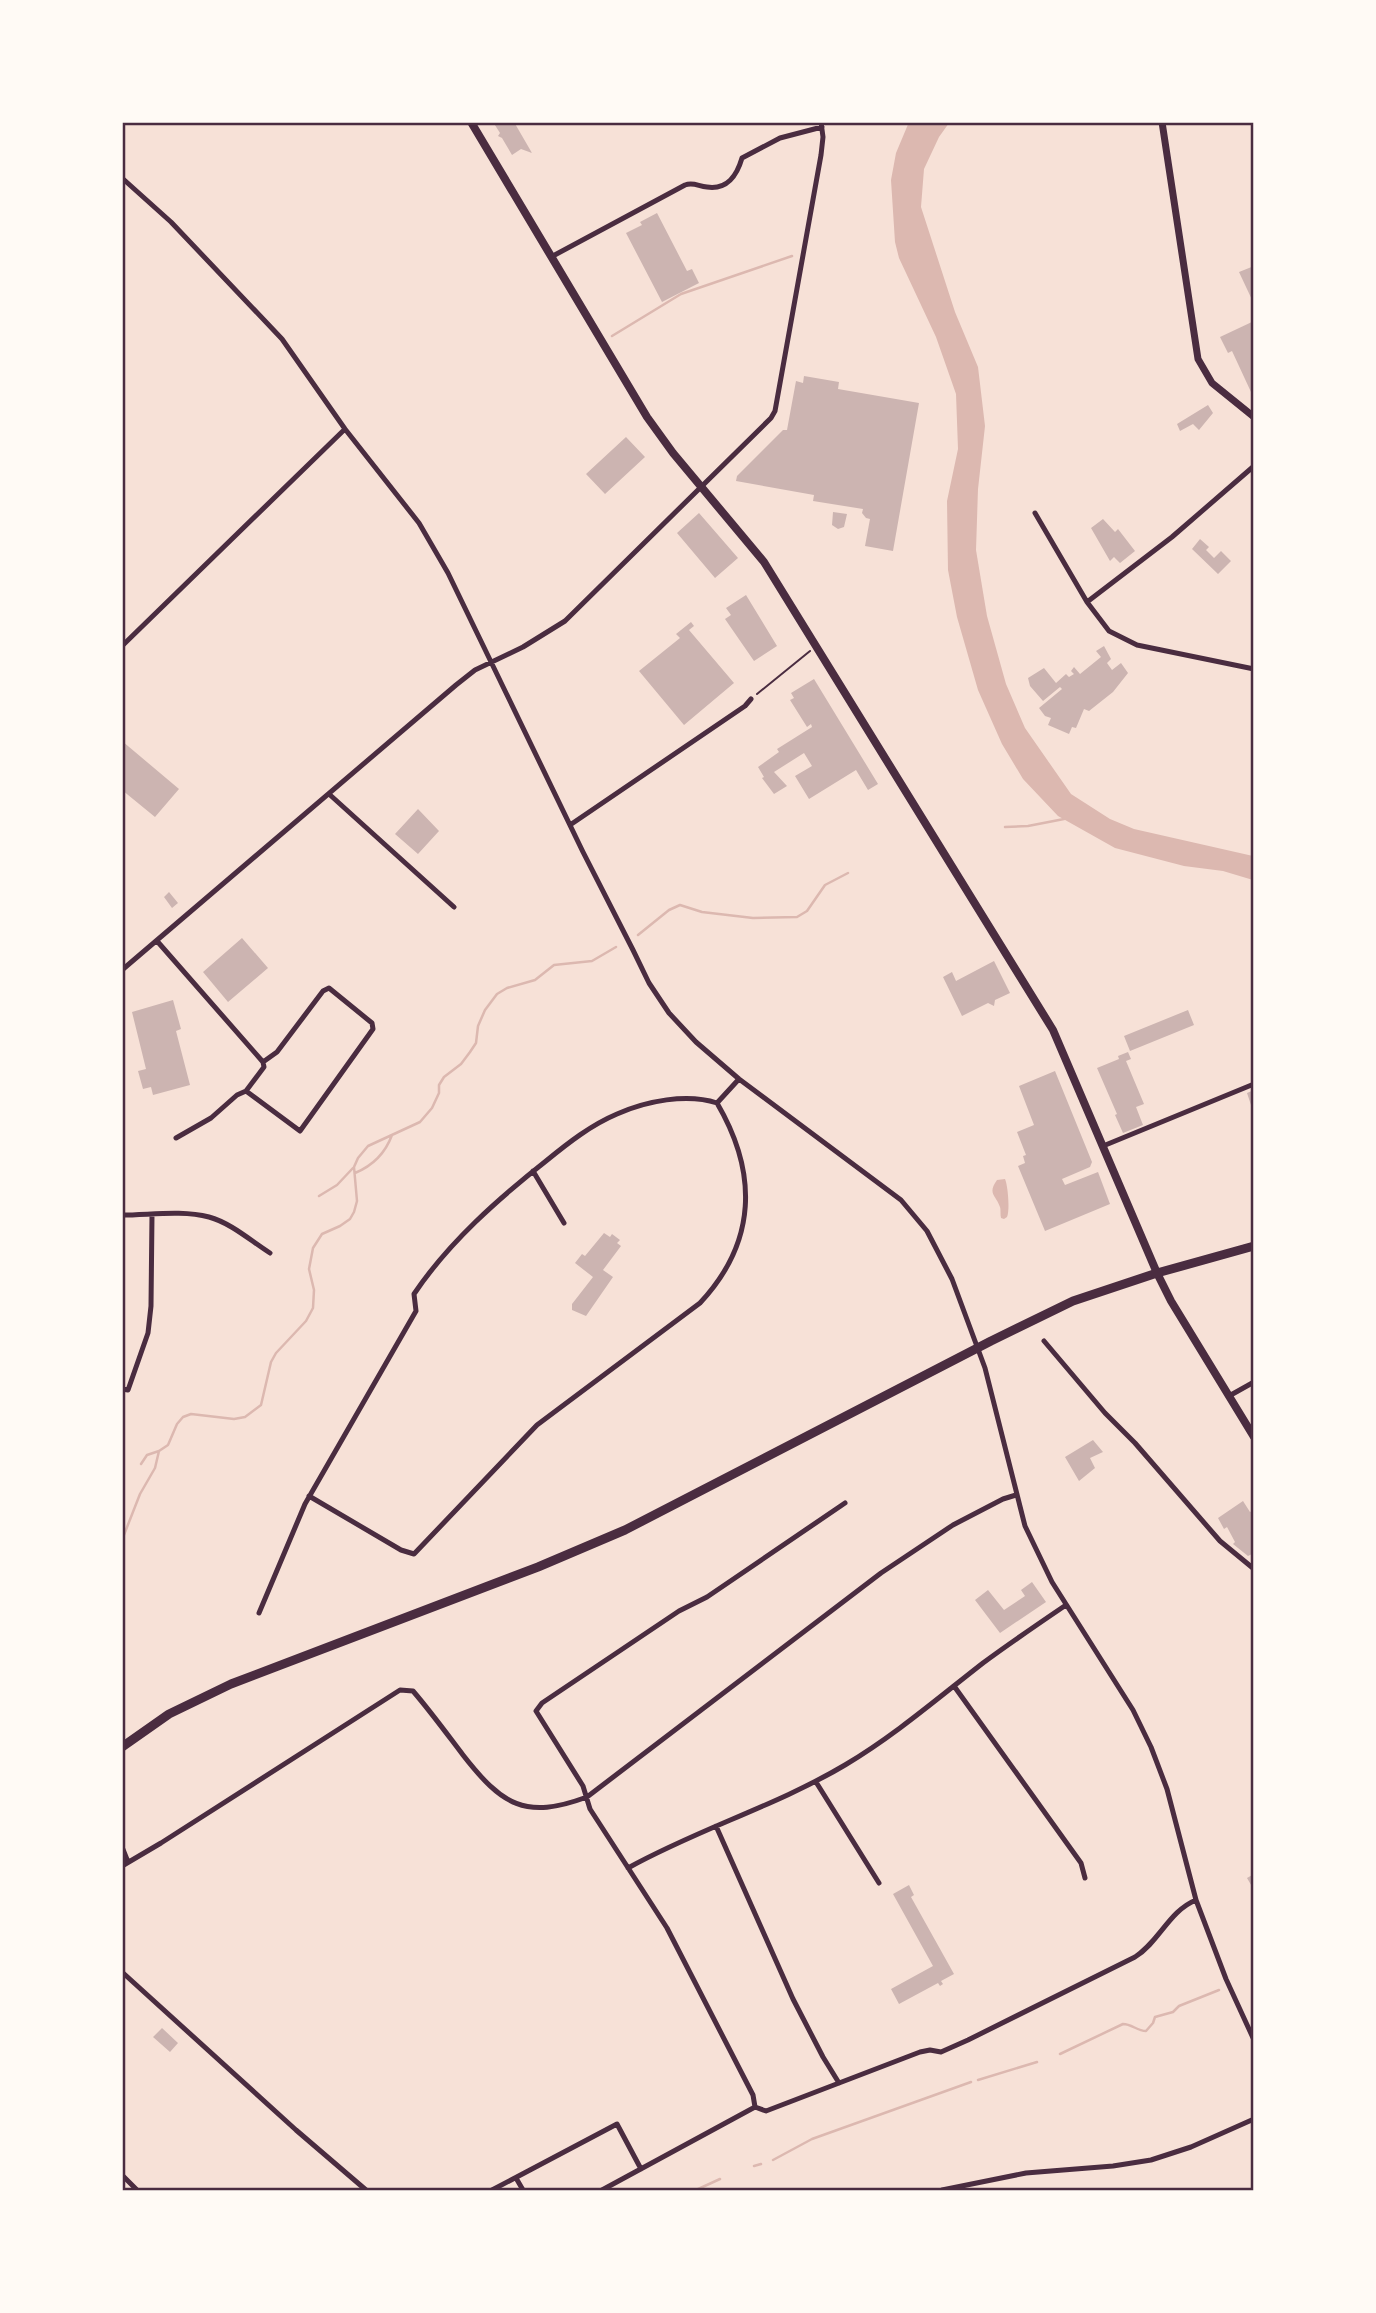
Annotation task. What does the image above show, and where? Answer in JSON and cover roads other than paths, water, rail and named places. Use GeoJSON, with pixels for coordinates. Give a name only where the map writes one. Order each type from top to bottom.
{"type":"FeatureCollection","features":[{"type":"Feature","properties":{"kind":"main road"},"geometry":{"type":"LineString","coordinates":[[471,122],[647,417],[764,562],[1053,1030],[1157,1273],[1254,1437]]}},
{"type":"Feature","properties":{"kind":"main road"},"geometry":{"type":"LineString","coordinates":[[122,1747],[169,1714],[231,1685],[538,1567],[625,1530],[990,1341],[1073,1301],[1157,1273],[1254,1246]]}},
{"type":"Feature","properties":{"kind":"street"},"geometry":{"type":"LineString","coordinates":[[1161,122],[1198,359],[1212,383],[1254,417]]}},
{"type":"Feature","properties":{"kind":"street"},"geometry":{"type":"LineString","coordinates":[[122,970],[475,670],[523,647],[565,621],[771,418],[775,411],[821,155],[821,125],[780,138],[742,158],[737,174],[721,186],[709,188],[691,183],[551,257]]}},
{"type":"Feature","properties":{"kind":"street"},"geometry":{"type":"LineString","coordinates":[[122,178],[171,222],[282,338],[345,429],[419,523],[448,573],[570,825],[662,1003],[696,1042],[739,1079],[901,1200],[920,1220],[952,1279],[985,1368],[1025,1526],[1037,1554],[1066,1605],[1133,1710],[1152,1746],[1167,1789],[1196,1900],[1226,1979],[1254,2040]]}},
{"type":"Feature","properties":{"kind":"street"},"geometry":{"type":"LineString","coordinates":[[122,646],[345,429]]}},
{"type":"Feature","properties":{"kind":"street"},"geometry":{"type":"LineString","coordinates":[[1087,602],[1180,530],[1254,466]]}},
{"type":"Feature","properties":{"kind":"street"},"geometry":{"type":"LineString","coordinates":[[1035,513],[1087,602],[1103,625],[1117,637],[1137,645],[1254,669]]}},
{"type":"Feature","properties":{"kind":"street"},"geometry":{"type":"LineString","coordinates":[[570,825],[751,699]]}},
{"type":"Feature","properties":{"kind":"street"},"geometry":{"type":"LineString","coordinates":[[329,794],[454,907]]}},
{"type":"Feature","properties":{"kind":"street"},"geometry":{"type":"LineString","coordinates":[[157,941],[263,1062],[264,1067],[246,1091],[237,1095],[211,1118],[176,1138]]}},
{"type":"Feature","properties":{"kind":"street"},"geometry":{"type":"LineString","coordinates":[[246,1091],[300,1131],[373,1029],[372,1023],[328,988],[277,1052],[263,1062]]}},
{"type":"Feature","properties":{"kind":"street"},"geometry":{"type":"LineString","coordinates":[[716,1103],[739,1079]]}},
{"type":"Feature","properties":{"kind":"street"},"geometry":{"type":"LineString","coordinates":[[1103,1146],[1254,1084]]}},
{"type":"Feature","properties":{"kind":"street"},"geometry":{"type":"LineString","coordinates":[[259,1613],[309,1496],[416,1311],[414,1294],[466,1233],[533,1171],[575,1138],[618,1113],[636,1107],[687,1099],[703,1099],[716,1103],[730,1129],[744,1169],[745,1216],[731,1260],[717,1284],[700,1303],[537,1425],[414,1554],[401,1550],[309,1496]]}},
{"type":"Feature","properties":{"kind":"street"},"geometry":{"type":"LineString","coordinates":[[533,1171],[564,1223]]}},
{"type":"Feature","properties":{"kind":"street"},"geometry":{"type":"LineString","coordinates":[[122,1215],[210,1217],[225,1223],[270,1253]]}},
{"type":"Feature","properties":{"kind":"street"},"geometry":{"type":"LineString","coordinates":[[122,1389],[128,1390],[148,1333],[152,1216]]}},
{"type":"Feature","properties":{"kind":"street"},"geometry":{"type":"LineString","coordinates":[[1044,1341],[1220,1541],[1254,1569]]}},
{"type":"Feature","properties":{"kind":"street"},"geometry":{"type":"LineString","coordinates":[[1229,1396],[1254,1381]]}},
{"type":"Feature","properties":{"kind":"street"},"geometry":{"type":"LineString","coordinates":[[125,1864],[400,1690],[413,1691],[479,1776],[505,1800],[536,1808],[549,1808],[587,1797],[881,1573],[953,1525],[1016,1495]]}},
{"type":"Feature","properties":{"kind":"street"},"geometry":{"type":"LineString","coordinates":[[755,2107],[753,2095],[682,1956],[590,1809],[583,1786],[536,1711],[538,1707],[679,1611],[707,1597],[845,1503]]}},
{"type":"Feature","properties":{"kind":"street"},"geometry":{"type":"LineString","coordinates":[[628,1868],[674,1844],[816,1782],[872,1748],[1009,1644],[1066,1605]]}},
{"type":"Feature","properties":{"kind":"street"},"geometry":{"type":"LineString","coordinates":[[954,1686],[1080,1863],[1085,1878]]}},
{"type":"Feature","properties":{"kind":"street"},"geometry":{"type":"LineString","coordinates":[[816,1782],[879,1882]]}},
{"type":"Feature","properties":{"kind":"street"},"geometry":{"type":"LineString","coordinates":[[716,1826],[793,1999],[822,2057],[839,2083]]}},
{"type":"Feature","properties":{"kind":"street"},"geometry":{"type":"LineString","coordinates":[[122,1847],[125,1864]]}},
{"type":"Feature","properties":{"kind":"street"},"geometry":{"type":"LineString","coordinates":[[122,1853],[125,1864]]}},
{"type":"Feature","properties":{"kind":"street"},"geometry":{"type":"LineString","coordinates":[[602,2190],[755,2107],[766,2111],[920,2052],[930,2049],[942,2052],[978,2036],[1135,1957],[1149,1946],[1180,1908],[1196,1900]]}},
{"type":"Feature","properties":{"kind":"street"},"geometry":{"type":"LineString","coordinates":[[122,1972],[366,2190]]}},
{"type":"Feature","properties":{"kind":"street"},"geometry":{"type":"LineString","coordinates":[[942,2190],[1026,2173],[1151,2160],[1191,2147],[1254,2119]]}},
{"type":"Feature","properties":{"kind":"street"},"geometry":{"type":"LineString","coordinates":[[492,2190],[617,2124],[641,2169]]}},
{"type":"Feature","properties":{"kind":"street"},"geometry":{"type":"LineString","coordinates":[[123,2176],[137,2190]]}},
{"type":"Feature","properties":{"kind":"street"},"geometry":{"type":"LineString","coordinates":[[516,2178],[523,2190]]}},
{"type":"Feature","properties":{"kind":"waterway"},"geometry":{"type":"LineString","coordinates":[[612,336],[681,294],[792,256]]}},
{"type":"Feature","properties":{"kind":"waterway"},"geometry":{"type":"LineString","coordinates":[[1005,827],[1064,819]]}},
{"type":"Feature","properties":{"kind":"waterway"},"geometry":{"type":"LineString","coordinates":[[638,935],[669,910],[680,905],[702,912],[753,918],[797,917],[807,911],[825,885],[848,873]]}},
{"type":"Feature","properties":{"kind":"waterway"},"geometry":{"type":"LineString","coordinates":[[122,1540],[140,1494],[155,1468],[159,1451],[168,1445],[183,1417],[191,1414],[234,1419],[245,1417],[261,1405],[271,1362],[306,1321],[313,1308],[314,1290],[309,1269],[313,1248],[322,1234],[340,1226],[350,1219],[354,1212],[357,1201],[354,1167],[358,1158],[368,1146],[420,1122],[432,1108],[444,1077],[461,1064],[476,1043],[478,1026],[485,1010],[497,994],[507,988],[535,980],[554,965],[592,961],[616,947]]}},
{"type":"Feature","properties":{"kind":"waterway"},"geometry":{"type":"LineString","coordinates":[[355,1173],[377,1158],[392,1135]]}},
{"type":"Feature","properties":{"kind":"waterway"},"geometry":{"type":"LineString","coordinates":[[319,1196],[337,1185],[353,1168]]}},
{"type":"Feature","properties":{"kind":"waterway"},"geometry":{"type":"LineString","coordinates":[[141,1464],[147,1455],[159,1451]]}},
{"type":"Feature","properties":{"kind":"waterway"},"geometry":{"type":"LineString","coordinates":[[1060,2054],[1123,2024],[1146,2031],[1155,2017],[1173,2012],[1179,2006],[1219,1990]]}},
{"type":"Feature","properties":{"kind":"waterway"},"geometry":{"type":"LineString","coordinates":[[978,2080],[1037,2062]]}},
{"type":"Feature","properties":{"kind":"waterway"},"geometry":{"type":"LineString","coordinates":[[773,2160],[812,2139],[971,2082]]}},
{"type":"Feature","properties":{"kind":"waterway"},"geometry":{"type":"LineString","coordinates":[[754,2166],[761,2164]]}},
{"type":"Feature","properties":{"kind":"waterway"},"geometry":{"type":"LineString","coordinates":[[696,2190],[720,2179]]}}]}
